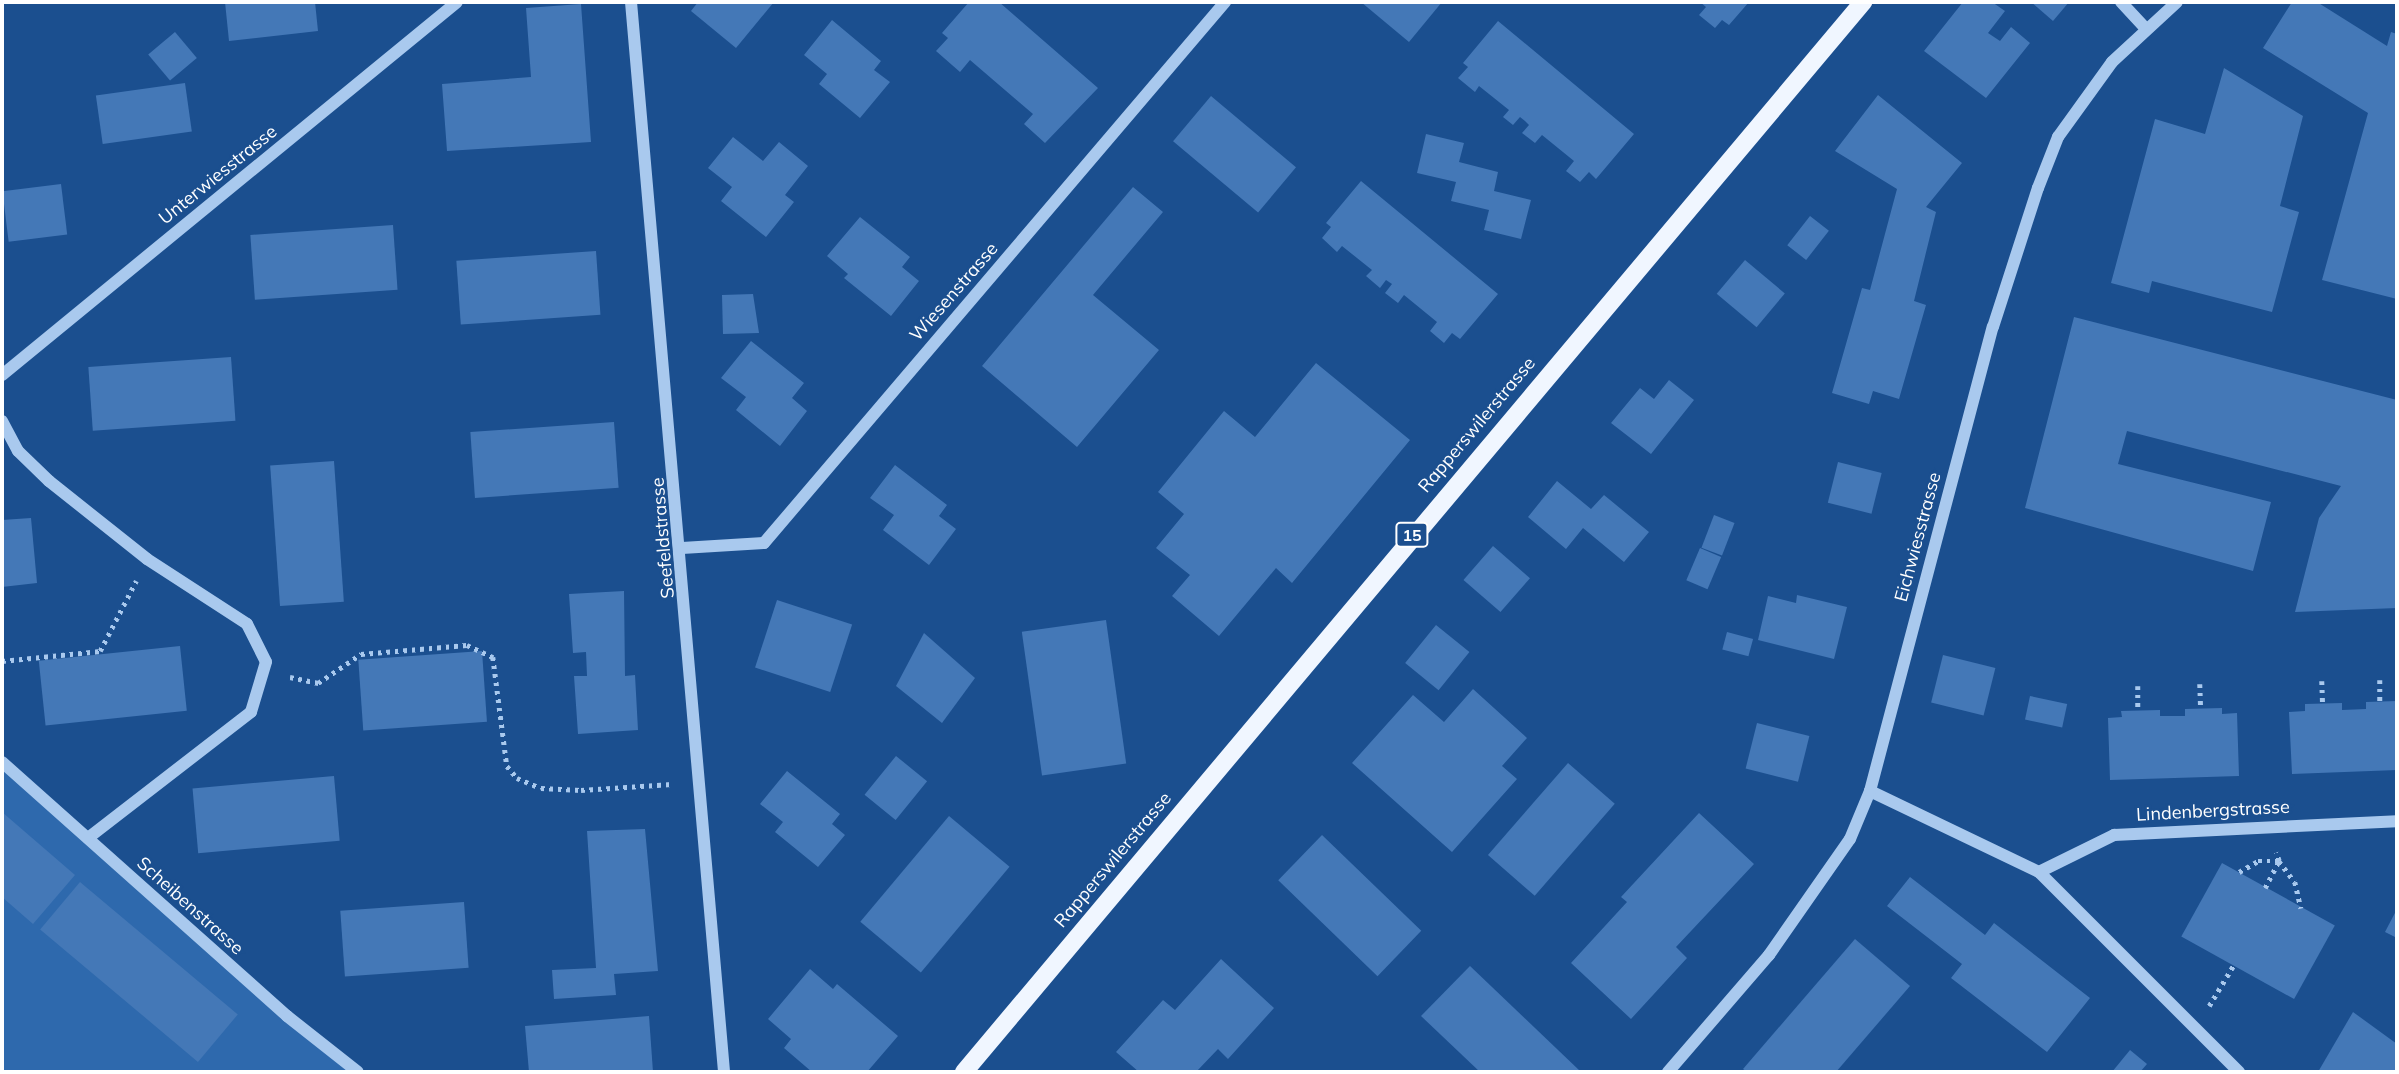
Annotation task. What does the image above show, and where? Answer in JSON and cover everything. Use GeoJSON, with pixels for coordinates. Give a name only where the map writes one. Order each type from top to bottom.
{"type":"FeatureCollection","features":[{"type":"Feature","properties":{"kind":"main road","name":"Rapperswilerstrasse"},"geometry":{"type":"LineString","coordinates":[[964,1072],[1863,2]]}},
{"type":"Feature","properties":{"kind":"street","name":"Unterwiesstrasse"},"geometry":{"type":"LineString","coordinates":[[2,375],[457,2]]}},
{"type":"Feature","properties":{"kind":"street","name":"Seefeldstrasse"},"geometry":{"type":"LineString","coordinates":[[631,2],[682,548],[724,1072]]}},
{"type":"Feature","properties":{"kind":"street","name":"Wiesenstrasse"},"geometry":{"type":"LineString","coordinates":[[682,548],[764,543],[1226,2]]}},
{"type":"Feature","properties":{"kind":"street"},"geometry":{"type":"LineString","coordinates":[[2120,2],[2146,29]]}},
{"type":"Feature","properties":{"kind":"street","name":"Eichwiesstrasse"},"geometry":{"type":"LineString","coordinates":[[1668,1072],[1769,955],[1850,839],[1870,791],[1993,327],[2038,188],[2058,137],[2112,62],[2177,2]]}},
{"type":"Feature","properties":{"kind":"street"},"geometry":{"type":"LineString","coordinates":[[2,421],[18,451],[48,481],[147,559],[247,624],[266,662],[251,712],[88,838]]}},
{"type":"Feature","properties":{"kind":"street","name":"Scheibenstrasse"},"geometry":{"type":"LineString","coordinates":[[2,762],[287,1016],[358,1072]]}},
{"type":"Feature","properties":{"kind":"street"},"geometry":{"type":"LineString","coordinates":[[1870,791],[2039,872],[2239,1072]]}},
{"type":"Feature","properties":{"kind":"street","name":"Lindenbergstrasse"},"geometry":{"type":"LineString","coordinates":[[2039,872],[2113,835],[2397,821]]}},
{"type":"Feature","properties":{"kind":"path"},"geometry":{"type":"LineString","coordinates":[[2,661],[100,651],[147,559]]}},
{"type":"Feature","properties":{"kind":"path"},"geometry":{"type":"LineString","coordinates":[[263,672],[317,683],[361,654],[467,645],[493,657],[507,766],[517,778],[541,788],[581,790],[673,784]]}},
{"type":"Feature","properties":{"kind":"path"},"geometry":{"type":"LineString","coordinates":[[2380,680],[2380,702]]}},
{"type":"Feature","properties":{"kind":"path"},"geometry":{"type":"LineString","coordinates":[[2322,681],[2323,704]]}},
{"type":"Feature","properties":{"kind":"path"},"geometry":{"type":"LineString","coordinates":[[2200,684],[2201,709]]}},
{"type":"Feature","properties":{"kind":"path"},"geometry":{"type":"LineString","coordinates":[[2138,686],[2138,710]]}},
{"type":"Feature","properties":{"kind":"path"},"geometry":{"type":"LineString","coordinates":[[2265,888],[2279,861],[2295,882],[2301,908]]}},
{"type":"Feature","properties":{"kind":"path"},"geometry":{"type":"LineString","coordinates":[[2196,1028],[2233,966]]}},
{"type":"Feature","properties":{"kind":"shaded area"},"geometry":{"type":"Polygon","coordinates":[[[2,762],[358,1072],[2,1072],[2,762]]]}},
{"type":"Feature","properties":{"kind":"building"},"geometry":{"type":"Polygon","coordinates":[[[225,2],[315,2],[318,31],[229,41],[225,2]]]}},
{"type":"Feature","properties":{"kind":"building"},"geometry":{"type":"Polygon","coordinates":[[[698,2],[774,2],[736,48],[691,11],[698,2]]]}},
{"type":"Feature","properties":{"kind":"building"},"geometry":{"type":"Polygon","coordinates":[[[969,2],[999,2],[1098,88],[1045,143],[1024,124],[1033,114],[970,60],[960,72],[936,51],[948,38],[942,33],[969,2]]]}},
{"type":"Feature","properties":{"kind":"building"},"geometry":{"type":"Polygon","coordinates":[[[1361,2],[1442,2],[1409,42],[1361,2]]]}},
{"type":"Feature","properties":{"kind":"building"},"geometry":{"type":"Polygon","coordinates":[[[1700,2],[1749,2],[1729,25],[1722,20],[1715,28],[1699,15],[1706,7],[1700,2]]]}},
{"type":"Feature","properties":{"kind":"building"},"geometry":{"type":"Polygon","coordinates":[[[1963,2],[1992,2],[2005,11],[1988,33],[2000,41],[2011,27],[2030,43],[1986,98],[1924,51],[1963,2]]]}},
{"type":"Feature","properties":{"kind":"building"},"geometry":{"type":"Polygon","coordinates":[[[2031,2],[2069,2],[2053,21],[2031,2]]]}},
{"type":"Feature","properties":{"kind":"building"},"geometry":{"type":"Polygon","coordinates":[[[2292,2],[2317,2],[2387,46],[2391,32],[2397,34],[2397,299],[2322,280],[2368,113],[2263,48],[2292,2]]]}},
{"type":"Feature","properties":{"kind":"building"},"geometry":{"type":"Polygon","coordinates":[[[581,4],[591,142],[447,151],[442,84],[531,77],[526,8],[581,4]]]}},
{"type":"Feature","properties":{"kind":"building"},"geometry":{"type":"Polygon","coordinates":[[[832,20],[881,61],[874,70],[890,82],[860,118],[819,84],[827,74],[804,55],[832,20]]]}},
{"type":"Feature","properties":{"kind":"building"},"geometry":{"type":"Polygon","coordinates":[[[1498,21],[1634,134],[1596,179],[1589,172],[1580,182],[1566,171],[1574,161],[1542,135],[1535,143],[1522,133],[1529,125],[1525,121],[1520,117],[1513,125],[1503,117],[1509,110],[1479,86],[1475,92],[1458,78],[1468,67],[1463,63],[1498,21]]]}},
{"type":"Feature","properties":{"kind":"building"},"geometry":{"type":"Polygon","coordinates":[[[175,32],[197,58],[170,81],[148,54],[175,32]]]}},
{"type":"Feature","properties":{"kind":"building"},"geometry":{"type":"Polygon","coordinates":[[[2224,68],[2303,116],[2280,206],[2299,212],[2272,312],[2152,281],[2149,293],[2111,283],[2155,119],[2205,134],[2224,68]]]}},
{"type":"Feature","properties":{"kind":"building"},"geometry":{"type":"Polygon","coordinates":[[[185,83],[192,132],[103,144],[96,96],[185,83]]]}},
{"type":"Feature","properties":{"kind":"building"},"geometry":{"type":"Polygon","coordinates":[[[1878,95],[1962,163],[1926,207],[1936,212],[1914,301],[1926,305],[1899,399],[1873,391],[1869,404],[1832,393],[1862,288],[1870,290],[1897,189],[1835,151],[1878,95]]]}},
{"type":"Feature","properties":{"kind":"building"},"geometry":{"type":"Polygon","coordinates":[[[1211,96],[1296,167],[1258,213],[1173,141],[1211,96]]]}},
{"type":"Feature","properties":{"kind":"building"},"geometry":{"type":"Polygon","coordinates":[[[1426,134],[1464,143],[1459,162],[1498,172],[1494,191],[1531,200],[1521,239],[1484,230],[1489,210],[1451,201],[1456,182],[1417,173],[1426,134]]]}},
{"type":"Feature","properties":{"kind":"building"},"geometry":{"type":"Polygon","coordinates":[[[733,137],[763,161],[779,142],[808,166],[785,195],[794,202],[766,237],[721,201],[732,187],[708,168],[733,137]]]}},
{"type":"Feature","properties":{"kind":"building"},"geometry":{"type":"Polygon","coordinates":[[[1361,181],[1498,294],[1460,339],[1452,333],[1444,343],[1430,331],[1437,322],[1404,295],[1398,303],[1385,293],[1392,284],[1386,280],[1380,288],[1366,276],[1372,270],[1342,246],[1337,252],[1322,238],[1331,227],[1326,223],[1361,181]]]}},
{"type":"Feature","properties":{"kind":"building"},"geometry":{"type":"Polygon","coordinates":[[[61,184],[67,235],[9,242],[2,191],[61,184]]]}},
{"type":"Feature","properties":{"kind":"building"},"geometry":{"type":"Polygon","coordinates":[[[1133,187],[1163,212],[1093,295],[1159,350],[1077,447],[982,366],[1133,187]]]}},
{"type":"Feature","properties":{"kind":"building"},"geometry":{"type":"Polygon","coordinates":[[[1810,216],[1829,231],[1806,260],[1787,245],[1810,216]]]}},
{"type":"Feature","properties":{"kind":"building"},"geometry":{"type":"Polygon","coordinates":[[[860,217],[910,257],[902,267],[919,281],[891,316],[844,278],[848,274],[827,256],[860,217]]]}},
{"type":"Feature","properties":{"kind":"building"},"geometry":{"type":"Polygon","coordinates":[[[393,225],[398,290],[255,300],[250,235],[393,225]]]}},
{"type":"Feature","properties":{"kind":"building"},"geometry":{"type":"Polygon","coordinates":[[[596,251],[600,315],[461,325],[456,261],[596,251]]]}},
{"type":"Feature","properties":{"kind":"building"},"geometry":{"type":"Polygon","coordinates":[[[1745,260],[1785,293],[1757,327],[1717,294],[1745,260]]]}},
{"type":"Feature","properties":{"kind":"building"},"geometry":{"type":"Polygon","coordinates":[[[753,294],[759,333],[723,334],[722,295],[753,294]]]}},
{"type":"Feature","properties":{"kind":"building"},"geometry":{"type":"Polygon","coordinates":[[[2074,317],[2397,400],[2397,608],[2295,612],[2319,518],[2341,486],[2127,431],[2118,464],[2271,502],[2253,571],[2025,508],[2074,317]]]}},
{"type":"Feature","properties":{"kind":"building"},"geometry":{"type":"Polygon","coordinates":[[[751,341],[804,383],[792,398],[807,411],[780,446],[736,410],[746,397],[721,378],[751,341]]]}},
{"type":"Feature","properties":{"kind":"building"},"geometry":{"type":"Polygon","coordinates":[[[231,357],[235,421],[93,431],[88,367],[231,357]]]}},
{"type":"Feature","properties":{"kind":"building"},"geometry":{"type":"Polygon","coordinates":[[[1316,363],[1410,440],[1292,583],[1276,568],[1219,636],[1172,596],[1190,575],[1156,548],[1184,514],[1158,492],[1224,411],[1255,437],[1316,363]]]}},
{"type":"Feature","properties":{"kind":"building"},"geometry":{"type":"Polygon","coordinates":[[[1669,380],[1694,400],[1651,454],[1611,423],[1640,388],[1654,399],[1669,380]]]}},
{"type":"Feature","properties":{"kind":"building"},"geometry":{"type":"Polygon","coordinates":[[[614,422],[619,488],[475,498],[470,432],[614,422]]]}},
{"type":"Feature","properties":{"kind":"building"},"geometry":{"type":"Polygon","coordinates":[[[334,461],[344,602],[280,606],[270,465],[334,461]]]}},
{"type":"Feature","properties":{"kind":"building"},"geometry":{"type":"Polygon","coordinates":[[[1838,462],[1882,473],[1872,514],[1828,503],[1838,462]]]}},
{"type":"Feature","properties":{"kind":"building"},"geometry":{"type":"Polygon","coordinates":[[[895,465],[947,505],[939,516],[956,529],[929,565],[883,530],[894,515],[870,498],[895,465]]]}},
{"type":"Feature","properties":{"kind":"building"},"geometry":{"type":"Polygon","coordinates":[[[1557,481],[1591,509],[1604,495],[1649,532],[1624,562],[1583,528],[1566,549],[1528,517],[1557,481]]]}},
{"type":"Feature","properties":{"kind":"building"},"geometry":{"type":"Polygon","coordinates":[[[1714,515],[1735,523],[1722,556],[1701,548],[1714,515]]]}},
{"type":"Feature","properties":{"kind":"building"},"geometry":{"type":"Polygon","coordinates":[[[31,518],[37,583],[2,587],[2,520],[31,518]]]}},
{"type":"Feature","properties":{"kind":"building"},"geometry":{"type":"Polygon","coordinates":[[[1493,546],[1530,578],[1500,612],[1463,580],[1493,546]]]}},
{"type":"Feature","properties":{"kind":"building"},"geometry":{"type":"Polygon","coordinates":[[[1700,548],[1721,557],[1707,589],[1686,580],[1700,548]]]}},
{"type":"Feature","properties":{"kind":"building"},"geometry":{"type":"Polygon","coordinates":[[[624,591],[625,676],[635,675],[638,730],[578,734],[574,676],[587,676],[586,652],[573,653],[569,594],[624,591]]]}},
{"type":"Feature","properties":{"kind":"building"},"geometry":{"type":"Polygon","coordinates":[[[1797,595],[1847,607],[1834,659],[1758,640],[1768,596],[1796,603],[1797,595]]]}},
{"type":"Feature","properties":{"kind":"building"},"geometry":{"type":"Polygon","coordinates":[[[777,600],[852,624],[830,692],[755,668],[777,600]]]}},
{"type":"Feature","properties":{"kind":"building"},"geometry":{"type":"Polygon","coordinates":[[[1106,620],[1126,764],[1042,775],[1022,632],[1106,620]]]}},
{"type":"Feature","properties":{"kind":"building"},"geometry":{"type":"Polygon","coordinates":[[[1436,625],[1469,652],[1439,690],[1405,663],[1436,625]]]}},
{"type":"Feature","properties":{"kind":"building"},"geometry":{"type":"Polygon","coordinates":[[[1727,632],[1753,639],[1748,656],[1722,649],[1727,632]]]}},
{"type":"Feature","properties":{"kind":"building"},"geometry":{"type":"Polygon","coordinates":[[[924,633],[975,678],[942,723],[896,686],[924,633]]]}},
{"type":"Feature","properties":{"kind":"building"},"geometry":{"type":"Polygon","coordinates":[[[180,646],[187,711],[46,725],[39,661],[180,646]]]}},
{"type":"Feature","properties":{"kind":"building"},"geometry":{"type":"Polygon","coordinates":[[[482,651],[487,722],[363,730],[358,660],[482,651]]]}},
{"type":"Feature","properties":{"kind":"building"},"geometry":{"type":"Polygon","coordinates":[[[1943,655],[1995,668],[1984,716],[1931,703],[1943,655]]]}},
{"type":"Feature","properties":{"kind":"building"},"geometry":{"type":"Polygon","coordinates":[[[1473,689],[1527,738],[1502,766],[1517,779],[1452,852],[1352,763],[1413,695],[1444,722],[1473,689]]]}},
{"type":"Feature","properties":{"kind":"building"},"geometry":{"type":"Polygon","coordinates":[[[2030,696],[2067,704],[2062,727],[2025,719],[2030,696]]]}},
{"type":"Feature","properties":{"kind":"building"},"geometry":{"type":"Polygon","coordinates":[[[2397,701],[2397,770],[2292,774],[2289,712],[2305,711],[2305,704],[2342,703],[2342,710],[2366,709],[2366,702],[2397,701]]]}},
{"type":"Feature","properties":{"kind":"building"},"geometry":{"type":"Polygon","coordinates":[[[2222,708],[2222,714],[2237,713],[2239,776],[2110,780],[2108,718],[2122,717],[2121,711],[2160,710],[2160,716],[2185,716],[2185,709],[2222,708]]]}},
{"type":"Feature","properties":{"kind":"building"},"geometry":{"type":"Polygon","coordinates":[[[1757,723],[1809,736],[1798,782],[1746,769],[1757,723]]]}},
{"type":"Feature","properties":{"kind":"building"},"geometry":{"type":"Polygon","coordinates":[[[896,756],[927,781],[896,820],[865,795],[896,756]]]}},
{"type":"Feature","properties":{"kind":"building"},"geometry":{"type":"Polygon","coordinates":[[[1568,763],[1615,804],[1535,896],[1488,855],[1568,763]]]}},
{"type":"Feature","properties":{"kind":"building"},"geometry":{"type":"Polygon","coordinates":[[[787,771],[840,814],[832,824],[845,835],[818,867],[775,832],[783,822],[760,804],[787,771]]]}},
{"type":"Feature","properties":{"kind":"building"},"geometry":{"type":"Polygon","coordinates":[[[334,776],[340,841],[198,853],[193,788],[334,776]]]}},
{"type":"Feature","properties":{"kind":"building"},"geometry":{"type":"Polygon","coordinates":[[[2,812],[75,875],[33,924],[2,897],[2,812]]]}},
{"type":"Feature","properties":{"kind":"building"},"geometry":{"type":"Polygon","coordinates":[[[1699,813],[1754,864],[1676,947],[1687,958],[1631,1019],[1571,963],[1627,902],[1621,897],[1699,813]]]}},
{"type":"Feature","properties":{"kind":"building"},"geometry":{"type":"Polygon","coordinates":[[[949,816],[1010,867],[921,972],[860,922],[949,816]]]}},
{"type":"Feature","properties":{"kind":"building"},"geometry":{"type":"Polygon","coordinates":[[[645,829],[658,971],[614,974],[616,995],[554,999],[552,970],[596,968],[587,831],[645,829]]]}},
{"type":"Feature","properties":{"kind":"building"},"geometry":{"type":"Polygon","coordinates":[[[1322,835],[1421,931],[1378,976],[1278,880],[1322,835]]]}},
{"type":"Feature","properties":{"kind":"building"},"geometry":{"type":"Polygon","coordinates":[[[2222,863],[2335,926],[2294,999],[2181,936],[2222,863]]]}},
{"type":"Feature","properties":{"kind":"building"},"geometry":{"type":"Polygon","coordinates":[[[1910,877],[1985,935],[1994,923],[2090,998],[2047,1052],[1951,978],[1962,964],[1887,906],[1910,877]]]}},
{"type":"Feature","properties":{"kind":"building"},"geometry":{"type":"Polygon","coordinates":[[[80,882],[238,1014],[198,1062],[40,929],[80,882]]]}},
{"type":"Feature","properties":{"kind":"building"},"geometry":{"type":"Polygon","coordinates":[[[464,902],[469,968],[345,976],[340,911],[464,902]]]}},
{"type":"Feature","properties":{"kind":"building"},"geometry":{"type":"Polygon","coordinates":[[[2397,909],[2397,938],[2385,932],[2397,909]]]}},
{"type":"Feature","properties":{"kind":"building"},"geometry":{"type":"Polygon","coordinates":[[[1855,939],[1910,986],[1836,1072],[1747,1072],[1743,1069],[1855,939]]]}},
{"type":"Feature","properties":{"kind":"building"},"geometry":{"type":"Polygon","coordinates":[[[1221,959],[1274,1008],[1228,1059],[1218,1049],[1196,1072],[1139,1072],[1116,1052],[1163,1000],[1175,1010],[1221,959]]]}},
{"type":"Feature","properties":{"kind":"building"},"geometry":{"type":"Polygon","coordinates":[[[1470,966],[1580,1071],[1480,1072],[1421,1016],[1470,966]]]}},
{"type":"Feature","properties":{"kind":"building"},"geometry":{"type":"Polygon","coordinates":[[[810,969],[833,989],[837,984],[898,1036],[867,1072],[812,1072],[784,1048],[791,1039],[768,1019],[810,969]]]}},
{"type":"Feature","properties":{"kind":"building"},"geometry":{"type":"Polygon","coordinates":[[[2353,1012],[2397,1044],[2397,1072],[2318,1072],[2353,1012]]]}},
{"type":"Feature","properties":{"kind":"building"},"geometry":{"type":"Polygon","coordinates":[[[649,1016],[653,1072],[529,1072],[525,1026],[649,1016]]]}},
{"type":"Feature","properties":{"kind":"building"},"geometry":{"type":"Polygon","coordinates":[[[2130,1050],[2147,1064],[2140,1072],[2112,1072],[2130,1050]]]}}]}
